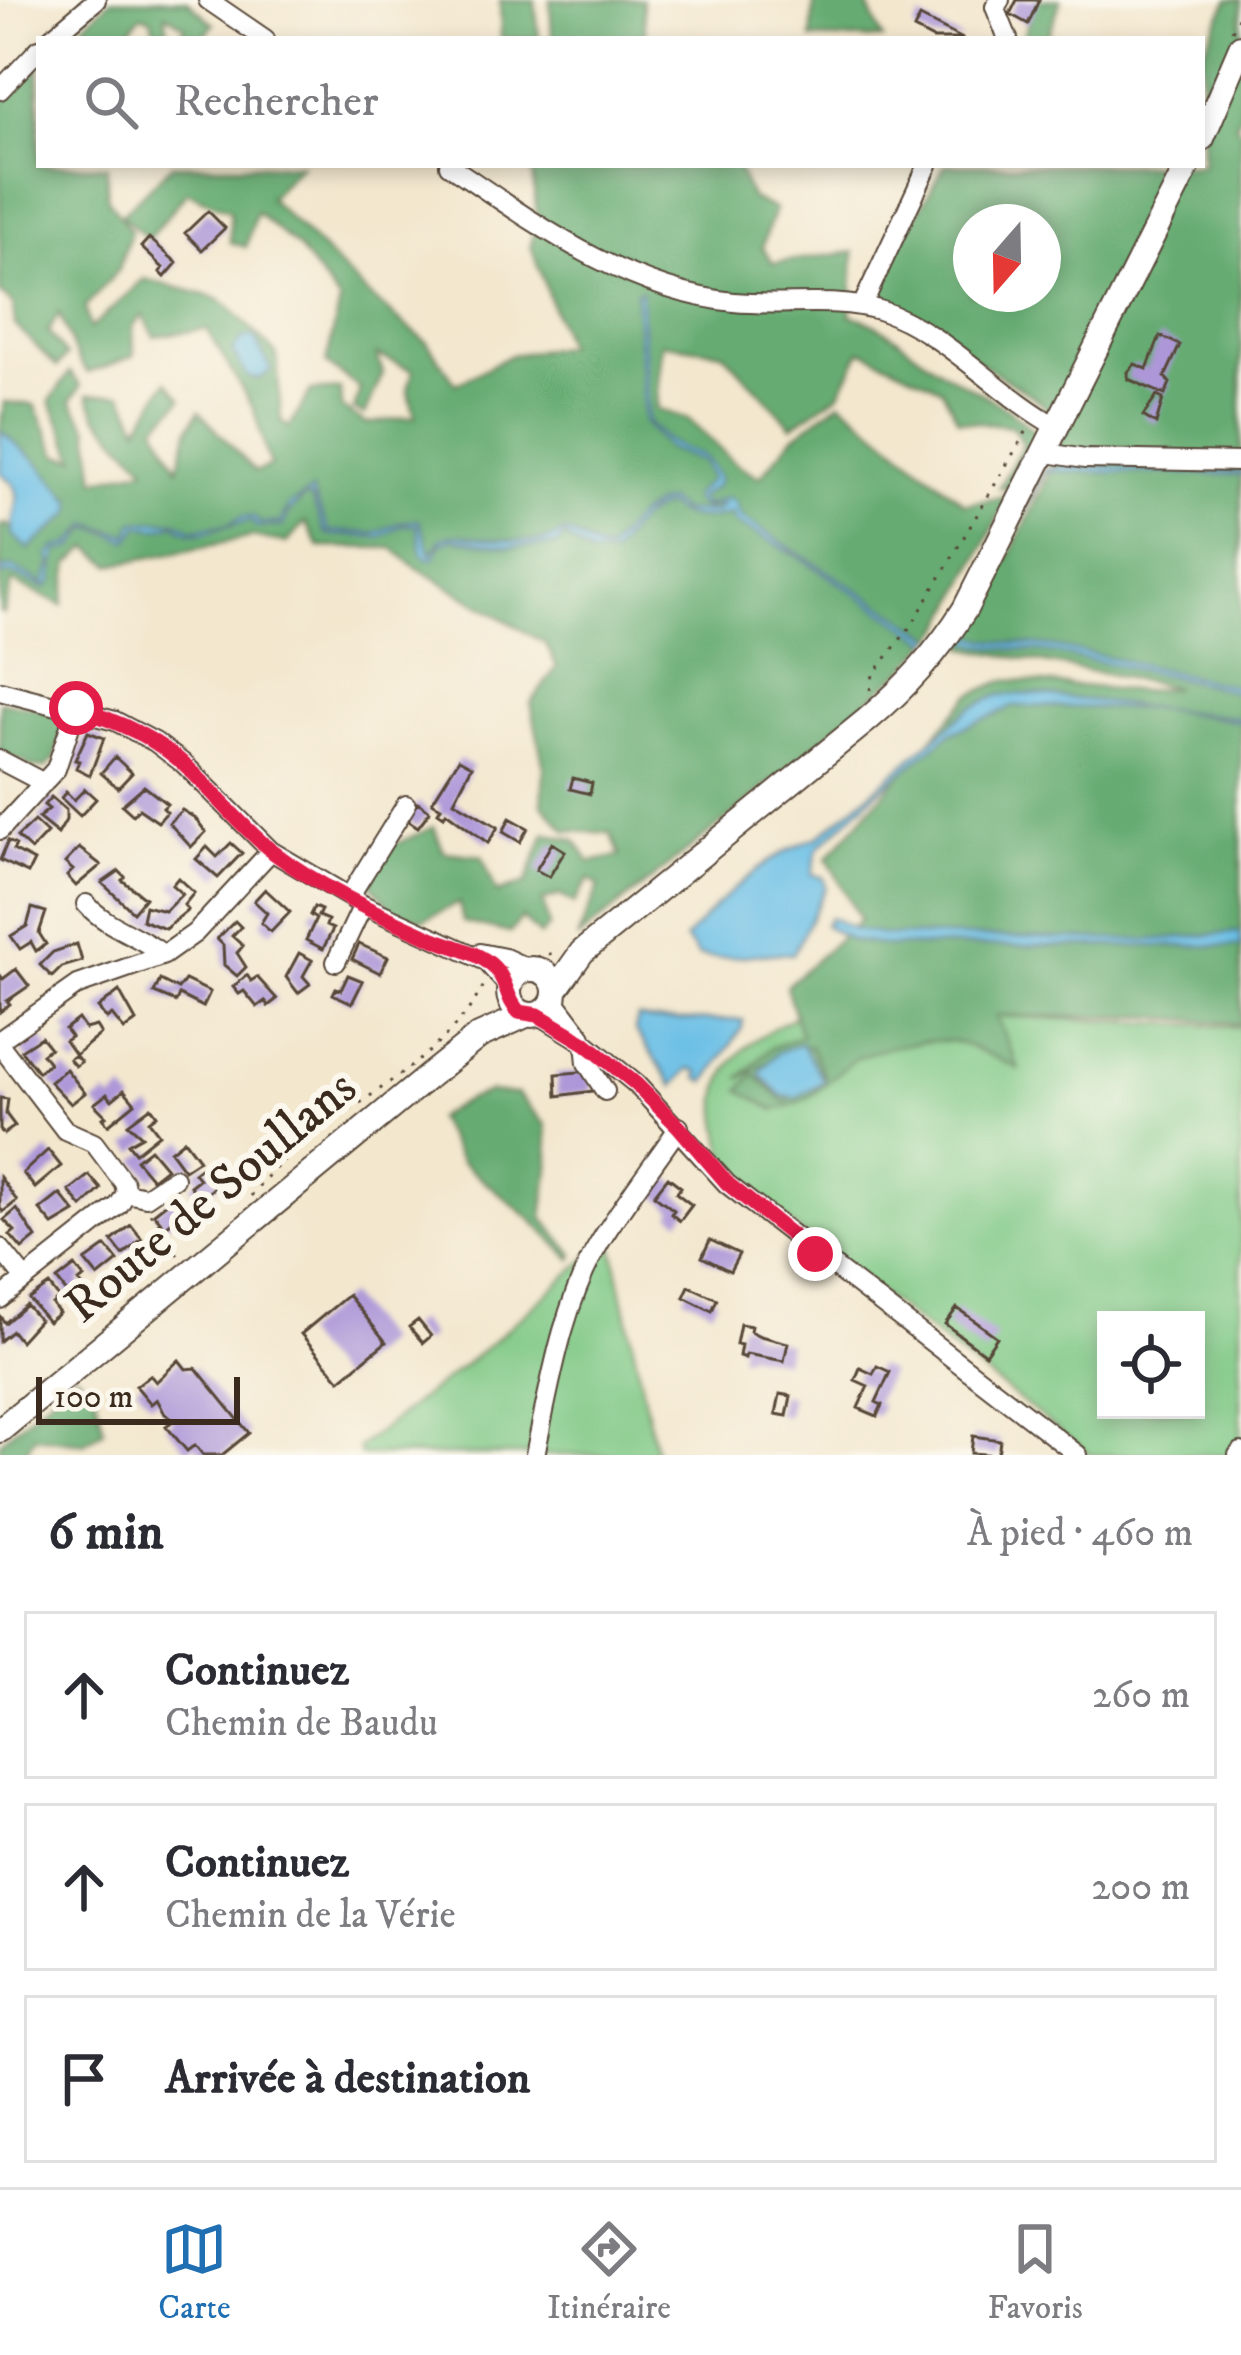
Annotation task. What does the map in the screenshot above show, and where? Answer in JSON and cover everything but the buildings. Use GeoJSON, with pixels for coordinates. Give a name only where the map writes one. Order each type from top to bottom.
{"type":"FeatureCollection","features":[{"type":"Feature","properties":{"kind":"main road"},"geometry":{"type":"LineString","coordinates":[[1205,130],[1241,47]]}},
{"type":"Feature","properties":{"kind":"main road"},"geometry":{"type":"LineString","coordinates":[[543,1005],[582,952],[884,706],[940,648],[965,609],[1041,452],[1045,420],[1186,168]]}},
{"type":"Feature","properties":{"kind":"main road"},"geometry":{"type":"LineString","coordinates":[[533,969],[582,952]]}},
{"type":"Feature","properties":{"kind":"main road"},"geometry":{"type":"LineString","coordinates":[[533,969],[549,976],[543,1005]]}},
{"type":"Feature","properties":{"kind":"main road","name":"Route de Soullans"},"geometry":{"type":"LineString","coordinates":[[479,1036],[504,984],[533,969]]}},
{"type":"Feature","properties":{"kind":"main road"},"geometry":{"type":"LineString","coordinates":[[504,984],[513,1006],[543,1005]]}},
{"type":"Feature","properties":{"kind":"main road","name":"Route de Soullans"},"geometry":{"type":"LineString","coordinates":[[0,1430],[479,1036],[543,1005]]}},
{"type":"Feature","properties":{"kind":"street"},"geometry":{"type":"LineString","coordinates":[[54,36],[96,0]]}},
{"type":"Feature","properties":{"kind":"street"},"geometry":{"type":"LineString","coordinates":[[208,0],[261,36]]}},
{"type":"Feature","properties":{"kind":"street"},"geometry":{"type":"LineString","coordinates":[[1000,0],[995,7],[1007,36]]}},
{"type":"Feature","properties":{"kind":"street"},"geometry":{"type":"LineString","coordinates":[[0,90],[36,52]]}},
{"type":"Feature","properties":{"kind":"street"},"geometry":{"type":"LineString","coordinates":[[454,168],[590,255],[676,291],[736,302],[862,306],[914,326],[1045,420]]}},
{"type":"Feature","properties":{"kind":"street"},"geometry":{"type":"LineString","coordinates":[[862,306],[927,168]]}},
{"type":"Feature","properties":{"kind":"street"},"geometry":{"type":"LineString","coordinates":[[1041,452],[1085,459],[1241,462]]}},
{"type":"Feature","properties":{"kind":"street"},"geometry":{"type":"LineString","coordinates":[[0,691],[76,708],[115,721],[154,742],[184,764],[271,851],[356,901],[486,961],[504,984]]}},
{"type":"Feature","properties":{"kind":"street"},"geometry":{"type":"LineString","coordinates":[[0,830],[56,769],[76,708]]}},
{"type":"Feature","properties":{"kind":"street"},"geometry":{"type":"LineString","coordinates":[[0,760],[44,783]]}},
{"type":"Feature","properties":{"kind":"street"},"geometry":{"type":"LineString","coordinates":[[336,962],[356,901],[406,805]]}},
{"type":"Feature","properties":{"kind":"street"},"geometry":{"type":"LineString","coordinates":[[0,1299],[119,1205],[126,1193],[124,1183],[94,1143],[65,1130],[3,1054],[78,985],[164,955],[195,933],[271,851]]}},
{"type":"Feature","properties":{"kind":"street"},"geometry":{"type":"LineString","coordinates":[[86,904],[100,920],[148,942],[164,955]]}},
{"type":"Feature","properties":{"kind":"street"},"geometry":{"type":"LineString","coordinates":[[463,950],[533,969]]}},
{"type":"Feature","properties":{"kind":"street"},"geometry":{"type":"LineString","coordinates":[[543,1005],[679,1127],[728,1184],[1078,1455]]}},
{"type":"Feature","properties":{"kind":"street"},"geometry":{"type":"LineString","coordinates":[[587,1044],[587,1063],[605,1091]]}},
{"type":"Feature","properties":{"kind":"street"},"geometry":{"type":"LineString","coordinates":[[535,1455],[554,1365],[579,1286],[598,1245],[679,1127]]}},
{"type":"Feature","properties":{"kind":"street"},"geometry":{"type":"LineString","coordinates":[[126,1193],[146,1197],[174,1178]]}},
{"type":"Feature","properties":{"kind":"street"},"geometry":{"type":"LineString","coordinates":[[0,1248],[25,1279]]}},
{"type":"Feature","properties":{"kind":"path"},"geometry":{"type":"LineString","coordinates":[[867,701],[873,675],[913,623],[1045,420]]}},
{"type":"Feature","properties":{"kind":"path"},"geometry":{"type":"LineString","coordinates":[[244,1204],[273,1168],[372,1095],[504,984]]}},
{"type":"Feature","properties":{"kind":"path"},"geometry":{"type":"LineString","coordinates":[[126,1193],[146,1208],[179,1258],[190,1249]]}},
{"type":"Feature","properties":{"kind":"green space"},"geometry":{"type":"Polygon","coordinates":[[[111,0],[186,0],[214,24],[205,36],[181,36],[185,26],[165,14],[169,36],[155,36],[151,19],[141,15],[126,36],[71,36],[111,0]]]}},
{"type":"Feature","properties":{"kind":"green space"},"geometry":{"type":"Polygon","coordinates":[[[500,0],[535,0],[539,36],[501,36],[500,0]]]}},
{"type":"Feature","properties":{"kind":"green space"},"geometry":{"type":"Polygon","coordinates":[[[550,0],[642,0],[646,36],[552,36],[550,0]]]}},
{"type":"Feature","properties":{"kind":"green space"},"geometry":{"type":"Polygon","coordinates":[[[814,0],[865,0],[882,36],[811,36],[814,0]]]}},
{"type":"Feature","properties":{"kind":"green space"},"geometry":{"type":"Polygon","coordinates":[[[1036,0],[1061,0],[1048,36],[1023,36],[1036,0]]]}},
{"type":"Feature","properties":{"kind":"green space"},"geometry":{"type":"Polygon","coordinates":[[[1228,0],[1241,0],[1241,113],[1236,125],[1241,130],[1241,1024],[1152,1017],[996,1016],[1019,1069],[959,1043],[904,1045],[860,1057],[808,1097],[774,1110],[740,1090],[754,1074],[785,1102],[825,1077],[810,1047],[796,1046],[739,1079],[771,1048],[801,1036],[786,986],[860,920],[827,858],[970,695],[1005,680],[1142,691],[1175,687],[964,648],[1047,480],[1066,426],[1035,398],[872,293],[943,168],[1205,168],[1205,47],[1228,0]]]}},
{"type":"Feature","properties":{"kind":"green space"},"geometry":{"type":"Polygon","coordinates":[[[36,69],[36,168],[107,168],[107,197],[131,232],[118,270],[85,308],[90,329],[144,279],[213,297],[277,355],[281,421],[289,428],[311,391],[340,389],[341,407],[366,424],[415,416],[408,390],[413,370],[377,355],[383,373],[365,415],[354,410],[360,389],[326,363],[340,302],[297,247],[256,212],[246,247],[230,242],[230,211],[187,192],[148,239],[121,215],[169,168],[298,168],[269,198],[372,298],[427,342],[456,384],[511,355],[566,346],[531,246],[537,214],[531,168],[737,168],[752,199],[775,209],[762,247],[773,263],[854,252],[851,315],[879,327],[1015,415],[1035,433],[1033,451],[1010,489],[999,488],[1023,444],[1012,426],[958,420],[942,389],[861,350],[840,393],[792,426],[723,352],[662,343],[657,409],[688,419],[735,463],[760,477],[794,436],[841,401],[965,504],[1009,496],[943,628],[906,668],[577,939],[599,886],[589,879],[574,904],[560,895],[543,901],[549,927],[540,936],[522,918],[510,933],[463,922],[459,903],[423,920],[394,911],[370,883],[391,846],[434,827],[444,852],[482,856],[497,893],[526,883],[545,833],[575,840],[590,862],[620,856],[611,833],[567,831],[542,804],[544,768],[531,703],[557,667],[546,644],[411,564],[393,548],[319,547],[305,522],[287,543],[253,537],[111,565],[89,547],[70,563],[63,605],[12,582],[4,613],[0,613],[0,526],[6,524],[30,548],[72,499],[0,433],[4,402],[35,405],[58,455],[76,458],[50,401],[70,372],[81,386],[71,401],[89,428],[96,480],[146,468],[96,415],[88,395],[123,394],[139,427],[167,381],[182,399],[156,426],[178,468],[199,411],[255,472],[270,466],[254,410],[207,329],[154,336],[143,315],[133,326],[134,356],[88,373],[59,314],[48,332],[67,356],[57,367],[15,325],[13,304],[0,293],[0,105],[36,69]]]}},
{"type":"Feature","properties":{"kind":"green space"},"geometry":{"type":"Polygon","coordinates":[[[0,701],[62,714],[65,719],[55,758],[46,768],[28,767],[26,762],[0,755],[0,701]]]}},
{"type":"Feature","properties":{"kind":"green space"},"geometry":{"type":"Polygon","coordinates":[[[800,1014],[995,1016],[1241,1027],[1241,1455],[1091,1455],[806,1237],[727,1167],[719,1091],[731,1064],[762,1035],[800,1014]]]}},
{"type":"Feature","properties":{"kind":"green space"},"geometry":{"type":"Polygon","coordinates":[[[489,1092],[517,1094],[546,1125],[550,1164],[543,1218],[574,1254],[572,1259],[461,1162],[436,1118],[489,1092]]]}},
{"type":"Feature","properties":{"kind":"green space"},"geometry":{"type":"Polygon","coordinates":[[[611,1237],[656,1455],[359,1455],[359,1447],[482,1351],[611,1237]]]}},
{"type":"Feature","properties":{"kind":"green space"},"geometry":{"type":"Polygon","coordinates":[[[76,1374],[95,1392],[104,1430],[84,1443],[34,1437],[24,1455],[0,1455],[0,1442],[76,1374]]]}},
{"type":"Feature","properties":{"kind":"water"},"geometry":{"type":"Polygon","coordinates":[[[641,290],[648,421],[668,441],[703,456],[712,468],[719,479],[699,497],[705,506],[725,498],[733,500],[741,517],[933,637],[930,642],[793,553],[734,522],[732,513],[699,518],[667,506],[642,518],[612,555],[590,555],[564,536],[558,545],[508,547],[452,539],[440,544],[435,558],[428,559],[422,553],[417,525],[403,525],[380,537],[331,535],[325,533],[312,499],[306,496],[289,512],[283,526],[256,527],[251,521],[193,532],[175,524],[157,529],[139,526],[128,541],[88,528],[74,548],[57,551],[52,582],[45,588],[11,573],[0,576],[2,569],[13,567],[44,584],[52,563],[49,555],[56,547],[71,544],[89,524],[128,535],[134,522],[176,521],[194,529],[227,525],[242,517],[280,523],[289,505],[312,491],[329,531],[375,533],[419,520],[431,554],[442,538],[452,535],[526,542],[563,532],[607,551],[633,520],[658,504],[668,501],[681,511],[716,512],[722,504],[704,509],[694,500],[711,479],[703,462],[667,448],[644,422],[636,292],[641,290]]]}},
{"type":"Feature","properties":{"kind":"water"},"geometry":{"type":"Polygon","coordinates":[[[254,337],[271,370],[259,379],[248,377],[232,351],[243,338],[254,337]]]}},
{"type":"Feature","properties":{"kind":"water"},"geometry":{"type":"Polygon","coordinates":[[[0,430],[38,462],[73,502],[72,513],[29,549],[13,535],[17,494],[0,473],[0,430]]]}},
{"type":"Feature","properties":{"kind":"water"},"geometry":{"type":"Polygon","coordinates":[[[1045,468],[1241,471],[1241,475],[1046,471],[962,631],[1148,666],[1241,688],[1241,694],[1128,667],[959,638],[948,651],[1045,468]]]}},
{"type":"Feature","properties":{"kind":"water"},"geometry":{"type":"Polygon","coordinates":[[[1034,694],[1241,718],[1241,722],[1162,709],[1015,706],[952,732],[877,792],[818,848],[812,874],[824,878],[826,887],[793,954],[699,956],[685,939],[746,879],[818,837],[971,707],[999,695],[1034,694]]]}},
{"type":"Feature","properties":{"kind":"water"},"geometry":{"type":"Polygon","coordinates":[[[830,917],[854,929],[885,935],[1148,940],[1241,932],[1241,946],[888,946],[850,940],[824,925],[830,917]]]}},
{"type":"Feature","properties":{"kind":"water"},"geometry":{"type":"Polygon","coordinates":[[[638,1017],[743,1020],[706,1082],[690,1068],[674,1086],[635,1030],[638,1017]]]}},
{"type":"Feature","properties":{"kind":"water"},"geometry":{"type":"Polygon","coordinates":[[[801,1043],[824,1081],[796,1098],[782,1096],[759,1073],[778,1052],[801,1043]]]}},
{"type":"Feature","properties":{"kind":"route"},"geometry":{"type":"LineString","coordinates":[[76,708],[115,721],[154,742],[184,764],[271,851],[309,876],[486,961],[509,987],[510,1000],[519,1012],[538,1015],[585,1043],[636,1084],[728,1184],[815,1254]]}}]}
